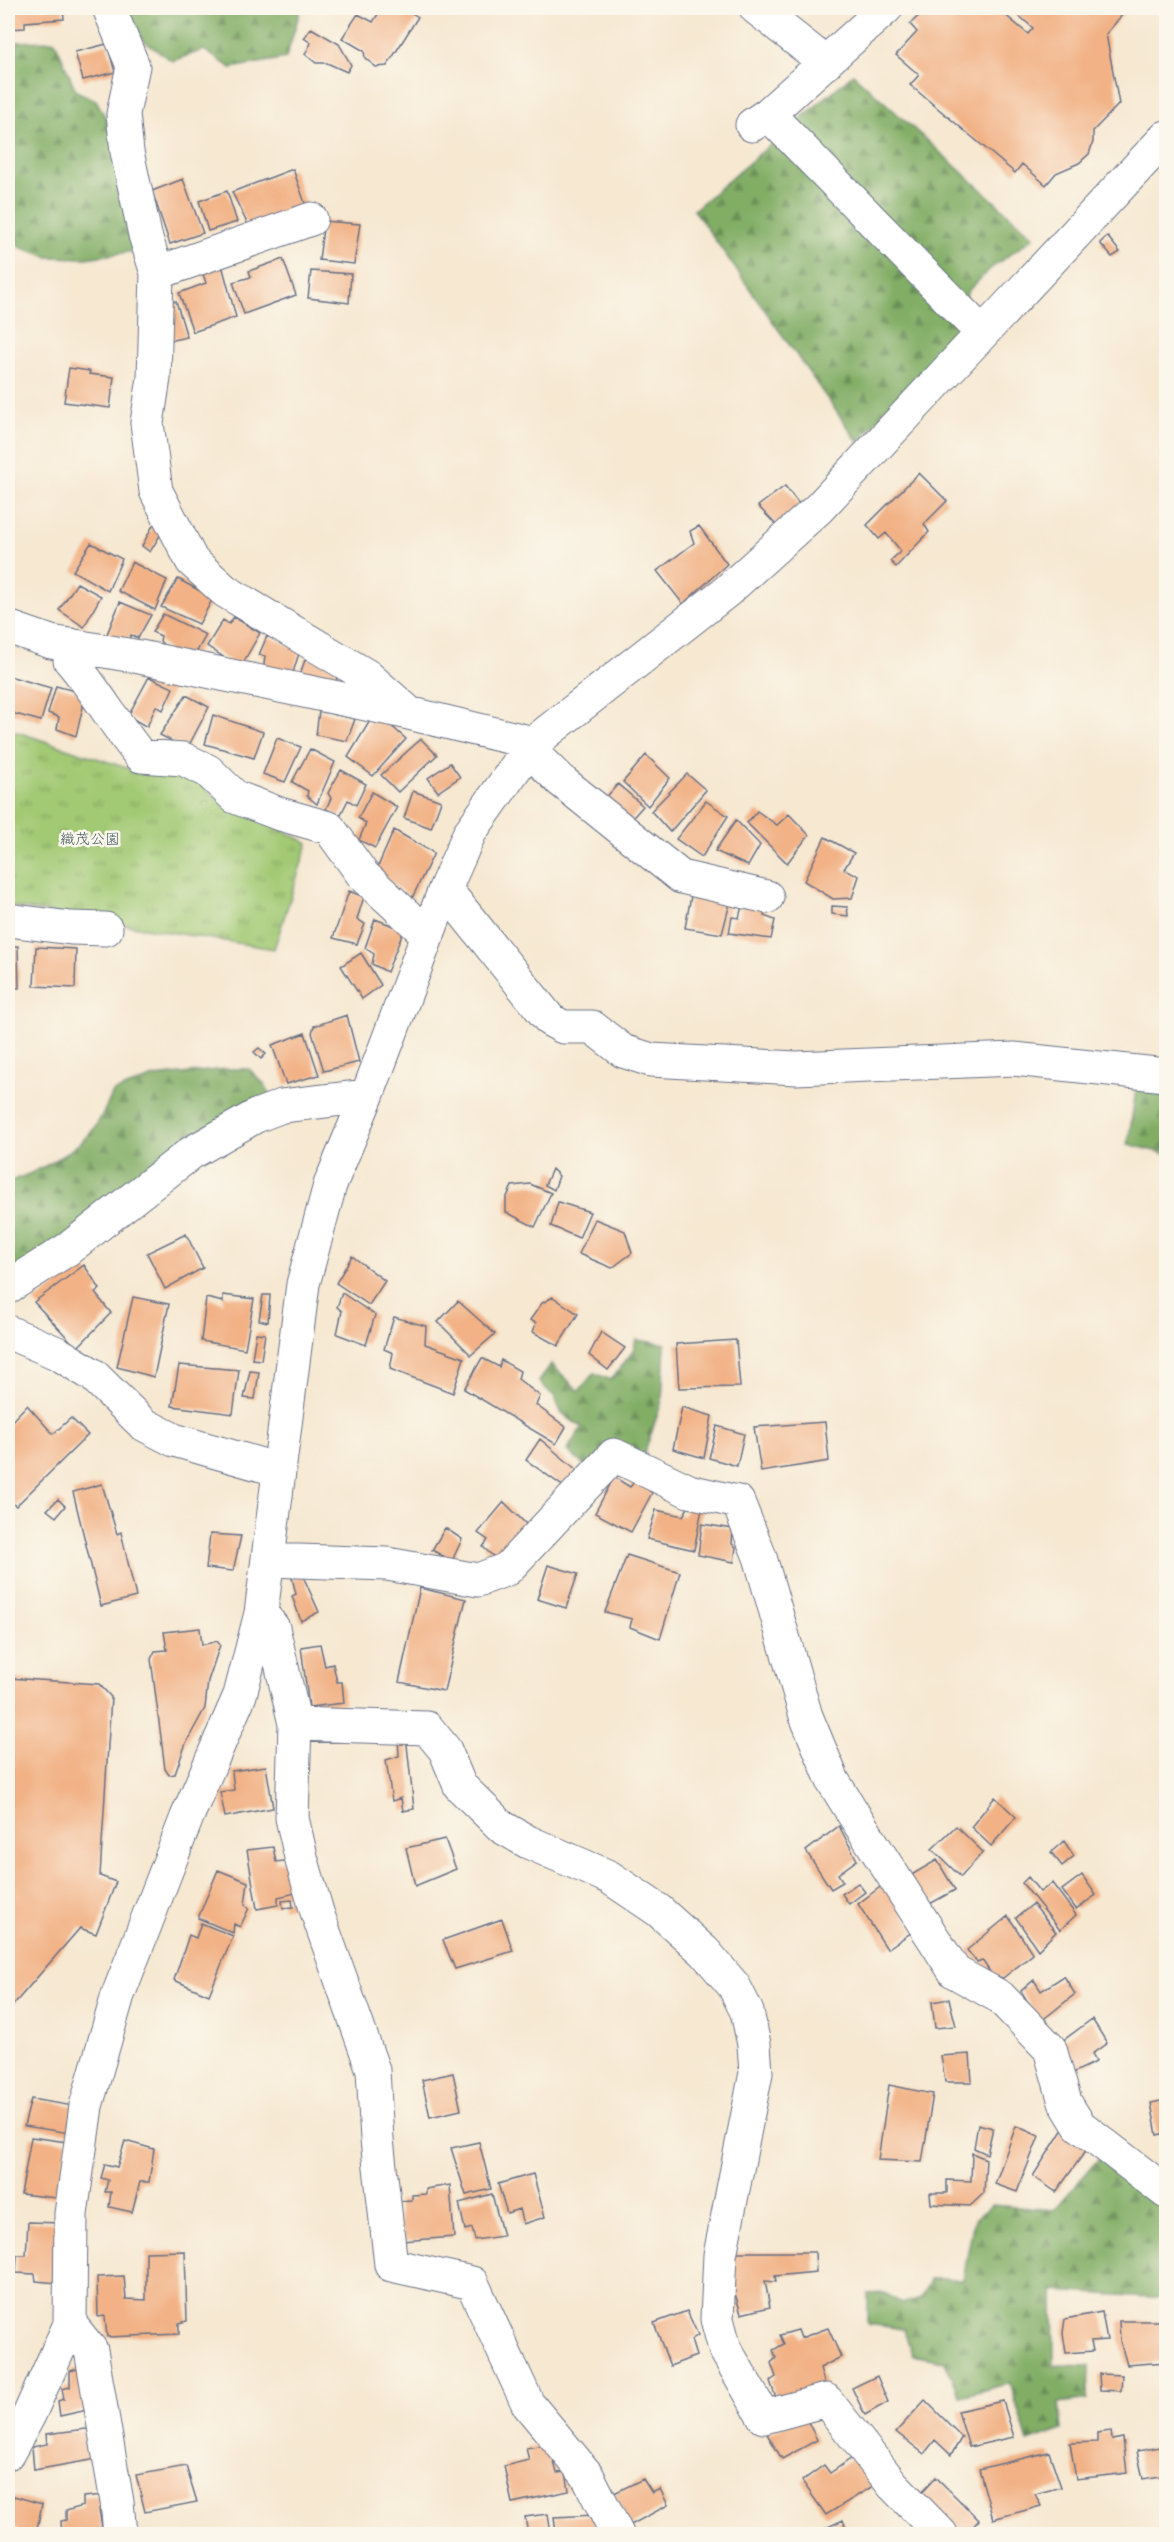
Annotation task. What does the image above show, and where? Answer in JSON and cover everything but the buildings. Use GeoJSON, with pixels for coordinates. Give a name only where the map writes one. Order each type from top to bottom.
{"type":"FeatureCollection","features":[{"type":"Feature","properties":{"kind":"street"},"geometry":{"type":"LineString","coordinates":[[109,8],[133,66],[123,114],[126,143],[145,235],[158,273],[154,378],[147,423],[156,491],[174,530],[192,561],[225,591],[367,676],[409,713]]}},
{"type":"Feature","properties":{"kind":"street"},"geometry":{"type":"LineString","coordinates":[[756,8],[826,63]]}},
{"type":"Feature","properties":{"kind":"street"},"geometry":{"type":"LineString","coordinates":[[885,8],[760,120],[982,333]]}},
{"type":"Feature","properties":{"kind":"street"},"geometry":{"type":"LineString","coordinates":[[8,2453],[29,2415],[70,2324],[72,2214],[86,2106],[118,1995],[187,1817],[240,1695],[261,1613],[303,1284],[330,1185],[470,832],[531,746],[727,591],[810,515],[1167,137]]}},
{"type":"Feature","properties":{"kind":"street"},"geometry":{"type":"LineString","coordinates":[[158,273],[311,219]]}},
{"type":"Feature","properties":{"kind":"street"},"geometry":{"type":"LineString","coordinates":[[8,627],[61,643],[140,657],[409,713],[531,746],[560,780],[681,877],[767,897]]}},
{"type":"Feature","properties":{"kind":"street"},"geometry":{"type":"LineString","coordinates":[[8,648],[61,643]]}},
{"type":"Feature","properties":{"kind":"street"},"geometry":{"type":"LineString","coordinates":[[61,643],[70,660],[101,698],[122,733],[141,756],[183,759],[208,771],[235,796],[280,814],[329,828],[363,875],[428,936]]}},
{"type":"Feature","properties":{"kind":"street"},"geometry":{"type":"LineString","coordinates":[[446,889],[550,1020],[563,1027],[592,1027],[622,1051],[651,1060],[796,1068],[1014,1059],[1167,1075]]}},
{"type":"Feature","properties":{"kind":"street"},"geometry":{"type":"LineString","coordinates":[[8,920],[71,928],[106,929]]}},
{"type":"Feature","properties":{"kind":"street"},"geometry":{"type":"LineString","coordinates":[[8,1287],[68,1249],[191,1153],[256,1116],[282,1106],[367,1096]]}},
{"type":"Feature","properties":{"kind":"street"},"geometry":{"type":"LineString","coordinates":[[8,1332],[58,1354],[93,1375],[144,1424],[174,1440],[279,1470]]}},
{"type":"Feature","properties":{"kind":"street"},"geometry":{"type":"LineString","coordinates":[[269,1560],[387,1564],[478,1580],[507,1569],[614,1455],[689,1491],[738,1502],[760,1557],[806,1716],[833,1781],[854,1815],[955,1972],[1000,1997],[1050,2049],[1065,2102],[1079,2125],[1167,2192]]}},
{"type":"Feature","properties":{"kind":"street"},"geometry":{"type":"LineString","coordinates":[[261,1613],[273,1628],[295,1724],[292,1818],[316,1912],[373,2070],[377,2140],[391,2265],[472,2283],[528,2404],[587,2475],[617,2535]]}},
{"type":"Feature","properties":{"kind":"street"},"geometry":{"type":"LineString","coordinates":[[295,1724],[427,1728],[445,1750],[460,1786],[502,1827],[528,1842],[609,1877],[658,1910],[705,1952],[734,1986],[747,2012],[754,2044],[756,2073],[720,2255],[717,2319],[725,2349],[764,2417],[826,2400],[893,2485],[941,2535]]}},
{"type":"Feature","properties":{"kind":"street"},"geometry":{"type":"LineString","coordinates":[[70,2324],[92,2350],[117,2502],[120,2535]]}},
{"type":"Feature","properties":{"kind":"green space"},"geometry":{"type":"Polygon","coordinates":[[[125,8],[301,8],[286,58],[231,68],[204,50],[172,61],[137,36],[125,8]]]}},
{"type":"Feature","properties":{"kind":"green space"},"geometry":{"type":"Polygon","coordinates":[[[55,41],[76,91],[96,100],[114,133],[143,250],[85,258],[48,257],[19,247],[8,225],[8,42],[55,41]]]}},
{"type":"Feature","properties":{"kind":"green space"},"geometry":{"type":"Polygon","coordinates":[[[853,74],[1034,237],[990,269],[967,292],[962,328],[858,442],[694,210],[853,74]]]}},
{"type":"Feature","properties":{"kind":"green space","name":"織茂公園"},"geometry":{"type":"Polygon","coordinates":[[[8,729],[139,772],[170,773],[198,781],[216,798],[308,843],[274,949],[8,906],[8,729]]]}},
{"type":"Feature","properties":{"kind":"green space"},"geometry":{"type":"Polygon","coordinates":[[[226,1069],[249,1069],[264,1084],[272,1101],[8,1280],[8,1182],[44,1167],[69,1152],[89,1134],[99,1121],[113,1092],[154,1077],[226,1069]]]}},
{"type":"Feature","properties":{"kind":"green space"},"geometry":{"type":"Polygon","coordinates":[[[1136,1089],[1166,1091],[1166,1154],[1128,1144],[1136,1089]]]}},
{"type":"Feature","properties":{"kind":"green space"},"geometry":{"type":"Polygon","coordinates":[[[636,1340],[665,1344],[662,1401],[644,1455],[589,1470],[567,1450],[582,1427],[562,1414],[554,1396],[539,1382],[551,1364],[579,1391],[594,1373],[611,1380],[633,1351],[636,1340]]]}},
{"type":"Feature","properties":{"kind":"green space"},"geometry":{"type":"Polygon","coordinates":[[[1101,2156],[1164,2203],[1166,2298],[1053,2291],[1054,2365],[1089,2366],[1088,2399],[1059,2403],[1062,2430],[1028,2442],[1010,2383],[961,2396],[944,2361],[912,2355],[904,2329],[868,2324],[868,2294],[885,2293],[902,2304],[921,2298],[930,2279],[963,2279],[974,2220],[992,2205],[1054,2210],[1101,2156]]]}}]}
